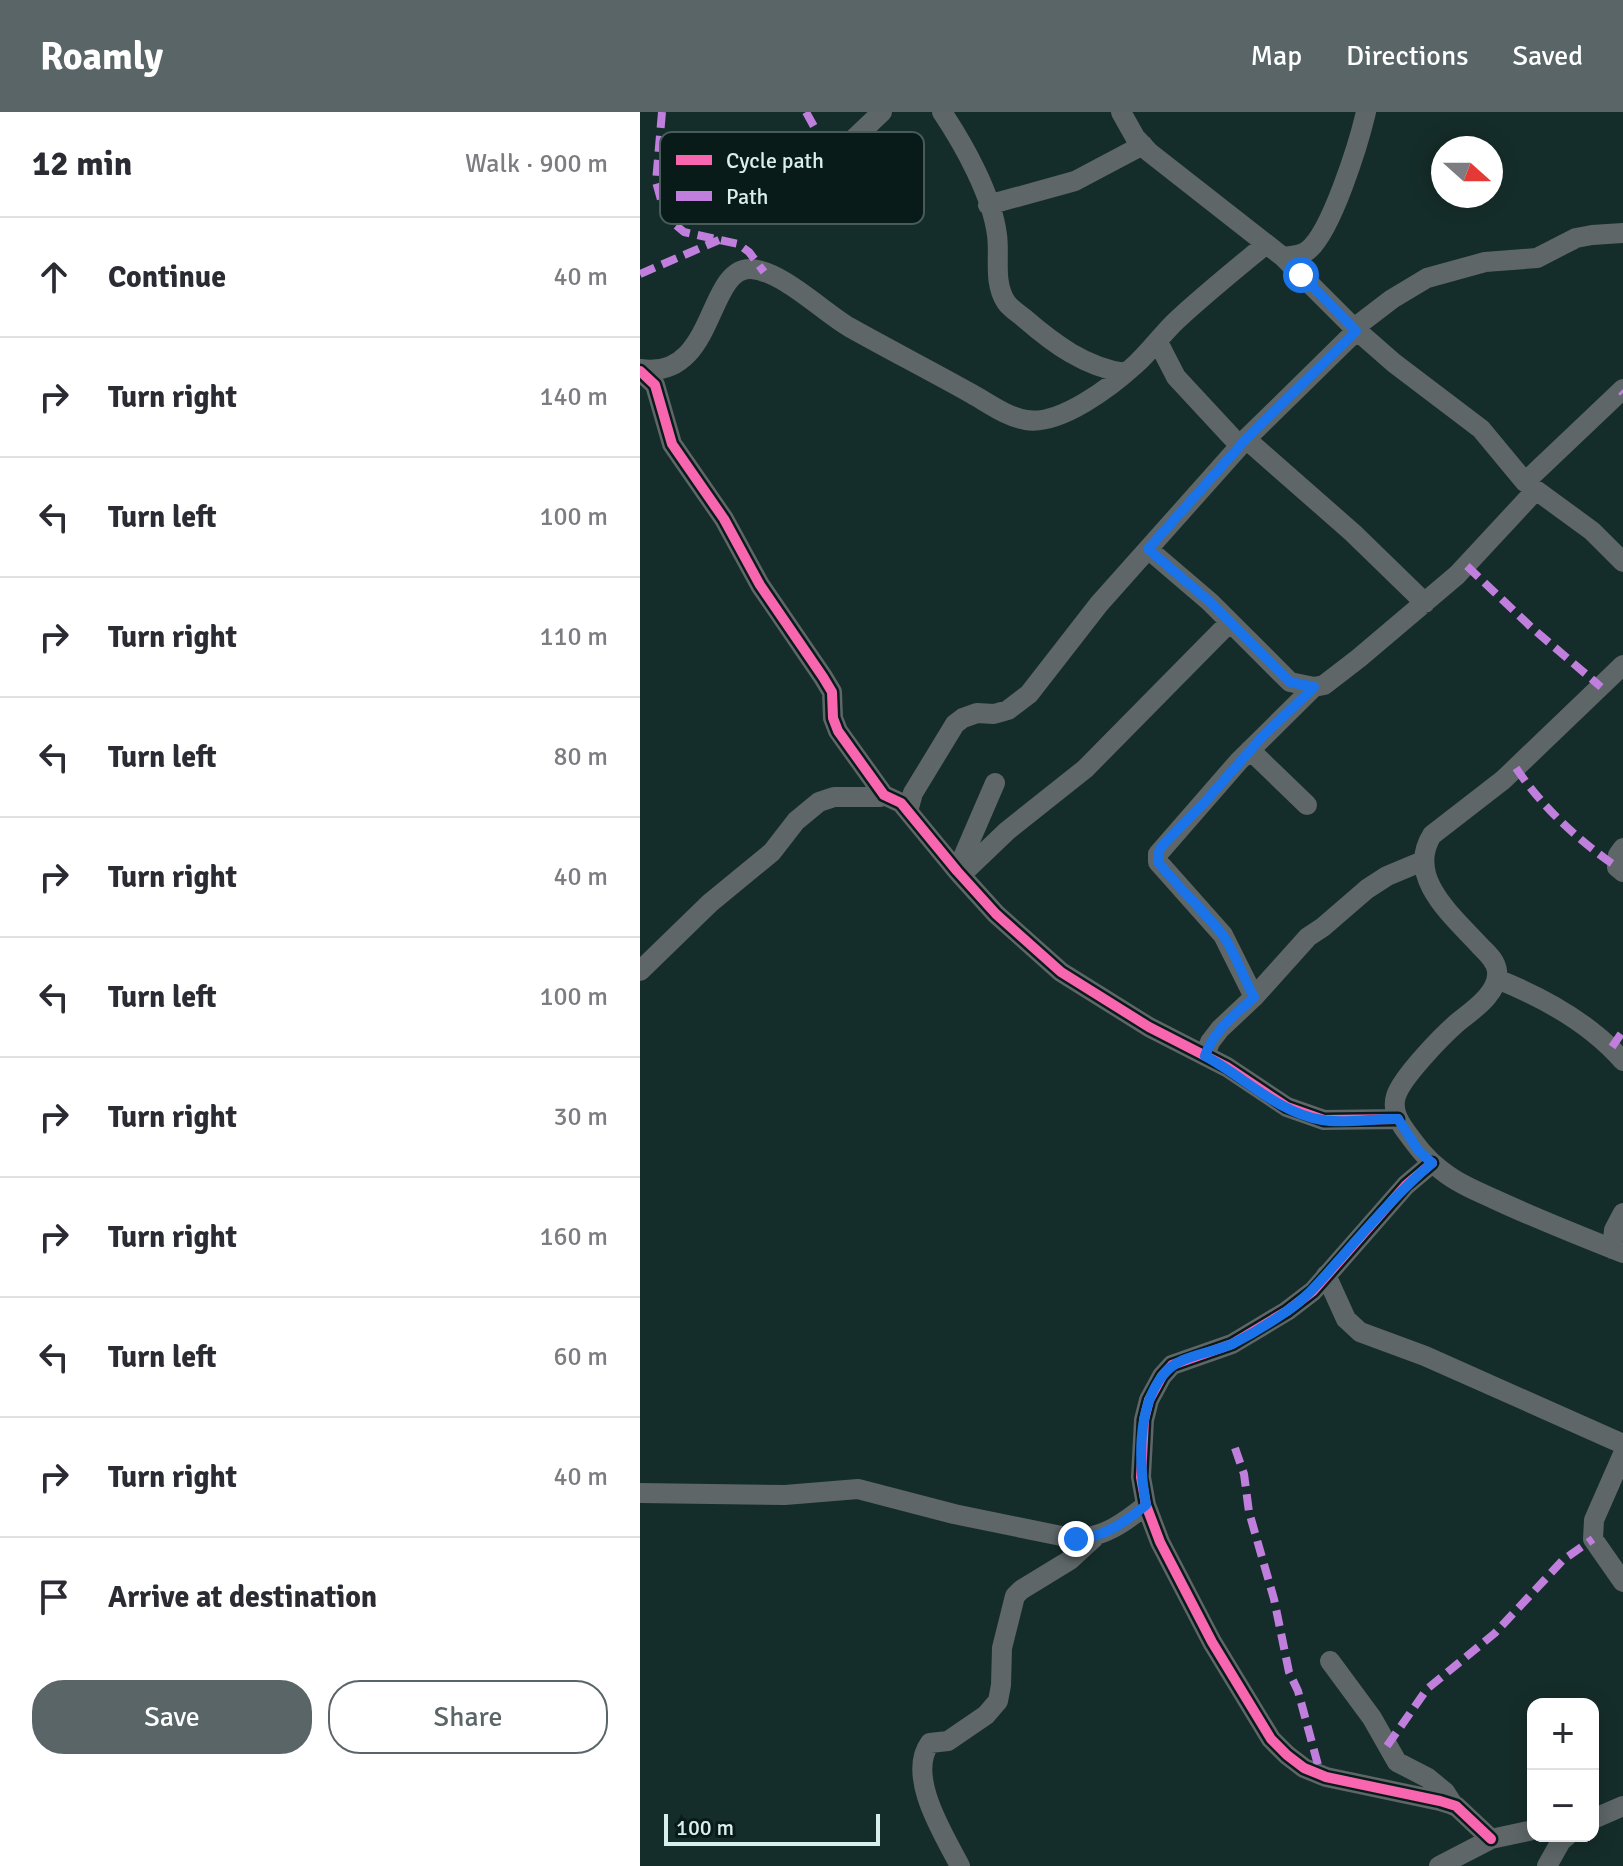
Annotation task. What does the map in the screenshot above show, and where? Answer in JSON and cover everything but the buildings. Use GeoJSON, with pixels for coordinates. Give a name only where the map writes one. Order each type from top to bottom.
{"type":"FeatureCollection","features":[{"type":"Feature","properties":{"kind":"street"},"geometry":{"type":"LineString","coordinates":[[861,132],[882,112]]}},
{"type":"Feature","properties":{"kind":"street"},"geometry":{"type":"LineString","coordinates":[[942,112],[963,143],[988,205],[998,237],[997,268],[1006,303],[1050,340],[1087,363],[1125,373]]}},
{"type":"Feature","properties":{"kind":"street"},"geometry":{"type":"LineString","coordinates":[[1121,112],[1143,145],[1283,257],[1355,330],[1394,363],[1481,429],[1530,486],[1592,531],[1623,562]]}},
{"type":"Feature","properties":{"kind":"street"},"geometry":{"type":"LineString","coordinates":[[1283,257],[1308,250],[1316,242],[1340,193],[1366,112]]}},
{"type":"Feature","properties":{"kind":"street"},"geometry":{"type":"LineString","coordinates":[[988,205],[1075,181],[1143,145]]}},
{"type":"Feature","properties":{"kind":"street"},"geometry":{"type":"LineString","coordinates":[[908,811],[913,793],[955,724],[977,713],[994,714],[1008,710],[1029,694],[1090,615],[1243,443],[1355,330],[1392,299],[1427,278],[1485,262],[1537,258],[1576,238],[1623,233]]}},
{"type":"Feature","properties":{"kind":"street"},"geometry":{"type":"LineString","coordinates":[[640,370],[671,367],[687,355],[699,339],[732,276],[748,269],[777,278],[830,316],[990,405],[1024,420],[1042,421],[1058,417],[1125,373],[1183,315],[1265,245]]}},
{"type":"Feature","properties":{"kind":"street"},"geometry":{"type":"LineString","coordinates":[[1158,342],[1176,377],[1243,443],[1353,533],[1425,603]]}},
{"type":"Feature","properties":{"kind":"street"},"geometry":{"type":"LineString","coordinates":[[640,370],[655,385],[672,444],[735,537],[776,609],[832,692],[833,718],[838,731],[884,795],[901,803],[959,873],[1022,939],[1061,972],[1149,1027],[1241,1076],[1287,1107],[1324,1120],[1398,1119]]}},
{"type":"Feature","properties":{"kind":"street"},"geometry":{"type":"LineString","coordinates":[[1148,549],[1230,622],[1290,682],[1314,687],[1324,685],[1476,557],[1530,486],[1623,389]]}},
{"type":"Feature","properties":{"kind":"street"},"geometry":{"type":"LineString","coordinates":[[959,873],[1085,769],[1230,622]]}},
{"type":"Feature","properties":{"kind":"street"},"geometry":{"type":"LineString","coordinates":[[1618,1251],[1572,1234],[1463,1184],[1418,1150],[1395,1109],[1396,1096],[1405,1082],[1442,1036],[1484,1000],[1497,979],[1495,962],[1433,891],[1425,876],[1423,861],[1432,835],[1503,780],[1623,665]]}},
{"type":"Feature","properties":{"kind":"street"},"geometry":{"type":"LineString","coordinates":[[1254,997],[1223,935],[1158,862],[1158,854],[1250,750],[1314,687]]}},
{"type":"Feature","properties":{"kind":"street"},"geometry":{"type":"LineString","coordinates":[[1250,750],[1307,805]]}},
{"type":"Feature","properties":{"kind":"street"},"geometry":{"type":"LineString","coordinates":[[959,873],[995,783]]}},
{"type":"Feature","properties":{"kind":"street"},"geometry":{"type":"LineString","coordinates":[[640,971],[710,903],[772,852],[796,821],[819,802],[834,797],[884,795]]}},
{"type":"Feature","properties":{"kind":"street"},"geometry":{"type":"LineString","coordinates":[[1623,848],[1617,861],[1617,867],[1623,872]]}},
{"type":"Feature","properties":{"kind":"street"},"geometry":{"type":"LineString","coordinates":[[1205,1056],[1210,1042],[1220,1029],[1254,997],[1308,937],[1367,889],[1387,876],[1423,861]]}},
{"type":"Feature","properties":{"kind":"street"},"geometry":{"type":"LineString","coordinates":[[1497,979],[1558,1010],[1612,1047],[1623,1061]]}},
{"type":"Feature","properties":{"kind":"street"},"geometry":{"type":"LineString","coordinates":[[1432,1163],[1406,1185],[1313,1291],[1232,1344],[1172,1365],[1149,1400],[1144,1420],[1141,1477],[1146,1505],[1160,1542],[1212,1642],[1271,1739],[1304,1768],[1326,1777],[1454,1806]]}},
{"type":"Feature","properties":{"kind":"street"},"geometry":{"type":"LineString","coordinates":[[1618,1251],[1614,1230],[1623,1213]]}},
{"type":"Feature","properties":{"kind":"street"},"geometry":{"type":"LineString","coordinates":[[1326,1275],[1346,1319],[1360,1332],[1425,1356],[1623,1444]]}},
{"type":"Feature","properties":{"kind":"street"},"geometry":{"type":"LineString","coordinates":[[1623,1454],[1594,1520],[1593,1539],[1623,1582]]}},
{"type":"Feature","properties":{"kind":"street"},"geometry":{"type":"LineString","coordinates":[[640,1493],[785,1495],[858,1489],[954,1514],[1076,1539],[1094,1538]]}},
{"type":"Feature","properties":{"kind":"street"},"geometry":{"type":"LineString","coordinates":[[960,1866],[926,1799],[926,1747],[930,1743],[948,1741],[993,1708],[1000,1694],[1002,1648],[1015,1596],[1070,1560],[1094,1538],[1115,1529],[1146,1505]]}},
{"type":"Feature","properties":{"kind":"street"},"geometry":{"type":"LineString","coordinates":[[1330,1661],[1358,1698],[1397,1762],[1428,1778],[1491,1839]]}},
{"type":"Feature","properties":{"kind":"street"},"geometry":{"type":"LineString","coordinates":[[1599,1816],[1623,1806]]}},
{"type":"Feature","properties":{"kind":"street"},"geometry":{"type":"LineString","coordinates":[[1439,1866],[1491,1839],[1527,1831]]}},
{"type":"Feature","properties":{"kind":"street"},"geometry":{"type":"LineString","coordinates":[[1547,1866],[1560,1842]]}},
{"type":"Feature","properties":{"kind":"marked path"},"geometry":{"type":"LineString","coordinates":[[660,132],[662,112]]}},
{"type":"Feature","properties":{"kind":"marked path"},"geometry":{"type":"LineString","coordinates":[[806,112],[817,132]]}},
{"type":"Feature","properties":{"kind":"marked path"},"geometry":{"type":"LineString","coordinates":[[660,135],[656,182],[660,196]]}},
{"type":"Feature","properties":{"kind":"marked path"},"geometry":{"type":"LineString","coordinates":[[674,224],[684,232],[738,244],[749,252],[764,272]]}},
{"type":"Feature","properties":{"kind":"marked path"},"geometry":{"type":"LineString","coordinates":[[640,274],[719,240]]}},
{"type":"Feature","properties":{"kind":"marked path"},"geometry":{"type":"LineString","coordinates":[[1467,566],[1532,628],[1601,687]]}},
{"type":"Feature","properties":{"kind":"marked path"},"geometry":{"type":"LineString","coordinates":[[1516,768],[1562,822],[1617,867]]}},
{"type":"Feature","properties":{"kind":"marked path"},"geometry":{"type":"LineString","coordinates":[[1612,1047],[1623,1031]]}},
{"type":"Feature","properties":{"kind":"marked path"},"geometry":{"type":"LineString","coordinates":[[1235,1448],[1244,1474],[1249,1512],[1274,1599],[1289,1672],[1298,1691],[1321,1776]]}},
{"type":"Feature","properties":{"kind":"marked path"},"geometry":{"type":"LineString","coordinates":[[1387,1746],[1427,1689],[1495,1633],[1563,1560],[1593,1539]]}},
{"type":"Feature","properties":{"kind":"cycle path"},"geometry":{"type":"LineString","coordinates":[[640,371],[655,385],[672,444],[724,519],[760,585],[832,692],[833,718],[838,731],[884,795],[901,803],[996,914],[1061,972],[1149,1027],[1227,1067],[1287,1107],[1324,1120],[1398,1119]]}},
{"type":"Feature","properties":{"kind":"cycle path"},"geometry":{"type":"LineString","coordinates":[[1432,1163],[1406,1185],[1313,1291],[1287,1311],[1232,1344],[1172,1365],[1149,1400],[1144,1420],[1141,1477],[1146,1505],[1160,1542],[1212,1642],[1271,1739],[1304,1768],[1326,1777],[1456,1806],[1491,1839]]}},
{"type":"Feature","properties":{"kind":"route"},"geometry":{"type":"LineString","coordinates":[[1076,1539],[1094,1538],[1115,1529],[1146,1505],[1141,1477],[1144,1420],[1149,1400],[1172,1365],[1232,1344],[1287,1311],[1313,1291],[1406,1185],[1432,1163],[1418,1150],[1398,1119],[1324,1120],[1310,1117],[1287,1107],[1205,1056],[1210,1042],[1220,1029],[1254,997],[1223,935],[1158,862],[1161,847],[1239,761],[1314,687],[1290,682],[1210,602],[1148,549],[1246,439],[1356,331],[1301,275]]}}]}
